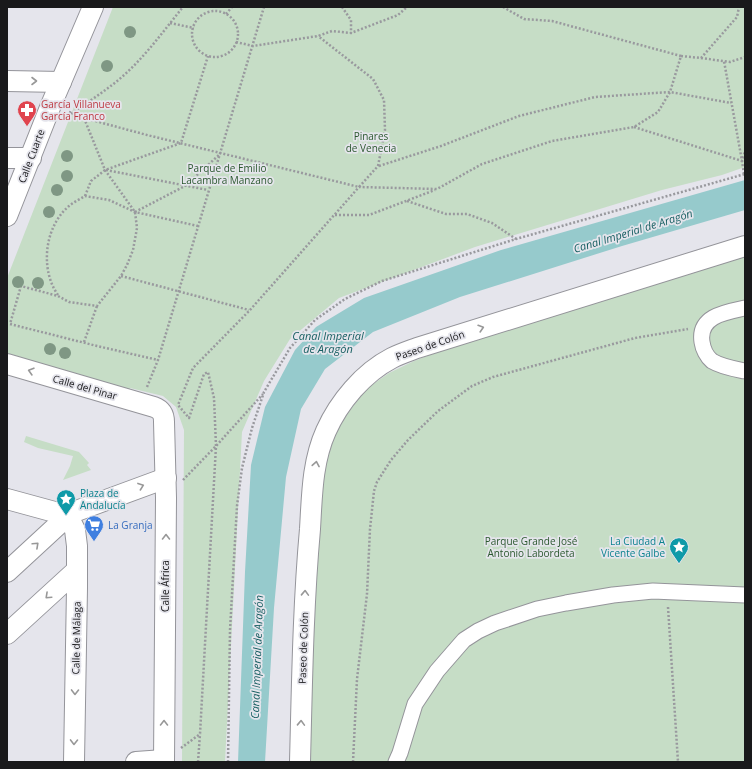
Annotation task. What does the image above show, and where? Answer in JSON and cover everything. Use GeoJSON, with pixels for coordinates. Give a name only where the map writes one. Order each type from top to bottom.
{"type":"FeatureCollection","features":[{"type":"Feature","properties":{"kind":"street","name":"Calle Cuarte"},"geometry":{"type":"LineString","coordinates":[[7,216],[51,105],[93,7]]}},
{"type":"Feature","properties":{"kind":"street"},"geometry":{"type":"LineString","coordinates":[[7,81],[62,82]]}},
{"type":"Feature","properties":{"kind":"street"},"geometry":{"type":"LineString","coordinates":[[7,158],[31,158]]}},
{"type":"Feature","properties":{"kind":"street","name":"Paseo de Colón"},"geometry":{"type":"LineString","coordinates":[[300,762],[305,580],[314,472],[318,452],[327,430],[339,408],[356,386],[391,358],[417,348],[745,246]]}},
{"type":"Feature","properties":{"kind":"street"},"geometry":{"type":"LineString","coordinates":[[745,308],[717,315],[704,326],[701,336],[702,345],[712,360],[725,366],[745,371]]}},
{"type":"Feature","properties":{"kind":"street","name":"Calle del Pinar"},"geometry":{"type":"LineString","coordinates":[[7,364],[154,407],[161,411]]}},
{"type":"Feature","properties":{"kind":"street","name":"Calle África"},"geometry":{"type":"LineString","coordinates":[[161,411],[173,481],[168,758]]}},
{"type":"Feature","properties":{"kind":"street"},"geometry":{"type":"LineString","coordinates":[[7,572],[66,516],[79,510],[173,481]]}},
{"type":"Feature","properties":{"kind":"street"},"geometry":{"type":"LineString","coordinates":[[7,499],[56,511],[66,516]]}},
{"type":"Feature","properties":{"kind":"street","name":"Calle de Málaga"},"geometry":{"type":"LineString","coordinates":[[66,516],[73,525],[76,536],[77,570],[74,762]]}},
{"type":"Feature","properties":{"kind":"street"},"geometry":{"type":"LineString","coordinates":[[7,634],[77,570]]}},
{"type":"Feature","properties":{"kind":"street"},"geometry":{"type":"LineString","coordinates":[[396,762],[415,704],[437,671],[464,640],[478,631],[495,623],[537,609],[613,595],[653,591],[745,595]]}},
{"type":"Feature","properties":{"kind":"street"},"geometry":{"type":"LineString","coordinates":[[136,762],[168,758]]}},
{"type":"Feature","properties":{"kind":"path"},"geometry":{"type":"LineString","coordinates":[[183,7],[155,43],[113,85],[70,113],[181,143],[359,187],[437,189]]}},
{"type":"Feature","properties":{"kind":"path"},"geometry":{"type":"LineString","coordinates":[[226,14],[232,7]]}},
{"type":"Feature","properties":{"kind":"path"},"geometry":{"type":"LineString","coordinates":[[145,393],[158,360],[264,7]]}},
{"type":"Feature","properties":{"kind":"path"},"geometry":{"type":"LineString","coordinates":[[342,7],[351,20],[351,33]]}},
{"type":"Feature","properties":{"kind":"path"},"geometry":{"type":"LineString","coordinates":[[236,42],[253,46],[318,36],[332,31],[351,33],[398,15],[407,7]]}},
{"type":"Feature","properties":{"kind":"path"},"geometry":{"type":"LineString","coordinates":[[503,7],[524,19],[552,20],[681,56],[724,62],[730,62],[745,57]]}},
{"type":"Feature","properties":{"kind":"path"},"geometry":{"type":"LineString","coordinates":[[701,58],[737,17],[739,7]]}},
{"type":"Feature","properties":{"kind":"path"},"geometry":{"type":"LineString","coordinates":[[219,12],[226,14],[236,25],[238,32],[236,42],[229,52],[223,56],[208,56],[196,47],[193,40],[194,28],[199,19],[205,14],[219,12]]}},
{"type":"Feature","properties":{"kind":"path"},"geometry":{"type":"LineString","coordinates":[[170,23],[194,28]]}},
{"type":"Feature","properties":{"kind":"path"},"geometry":{"type":"LineString","coordinates":[[318,36],[373,80],[384,100],[385,130],[378,166]]}},
{"type":"Feature","properties":{"kind":"path"},"geometry":{"type":"LineString","coordinates":[[181,143],[208,56]]}},
{"type":"Feature","properties":{"kind":"path"},"geometry":{"type":"LineString","coordinates":[[335,215],[369,215],[437,189],[482,164],[552,141],[634,127],[658,112],[670,92],[681,56]]}},
{"type":"Feature","properties":{"kind":"path"},"geometry":{"type":"LineString","coordinates":[[173,481],[216,446],[264,392],[290,348],[315,320],[345,299],[382,281],[516,239],[744,174],[724,62]]}},
{"type":"Feature","properties":{"kind":"path"},"geometry":{"type":"LineString","coordinates":[[198,762],[216,446],[214,398],[208,372],[204,374],[189,418],[178,405],[193,368],[250,310],[378,166],[441,146],[526,114],[595,97],[670,92],[731,103]]}},
{"type":"Feature","properties":{"kind":"path"},"geometry":{"type":"LineString","coordinates":[[84,118],[105,170],[135,212],[137,228],[133,250],[127,265],[121,276],[98,306],[84,342]]}},
{"type":"Feature","properties":{"kind":"path"},"geometry":{"type":"LineString","coordinates":[[634,127],[742,161]]}},
{"type":"Feature","properties":{"kind":"path"},"geometry":{"type":"LineString","coordinates":[[58,296],[52,286],[47,253],[48,241],[53,228],[61,215],[69,206],[85,196],[91,180],[105,170],[181,143]]}},
{"type":"Feature","properties":{"kind":"path"},"geometry":{"type":"LineString","coordinates":[[742,161],[745,151]]}},
{"type":"Feature","properties":{"kind":"path"},"geometry":{"type":"LineString","coordinates":[[135,212],[186,186],[221,153]]}},
{"type":"Feature","properties":{"kind":"path"},"geometry":{"type":"LineString","coordinates":[[105,170],[208,190]]}},
{"type":"Feature","properties":{"kind":"path"},"geometry":{"type":"LineString","coordinates":[[85,196],[110,200],[135,212],[198,226]]}},
{"type":"Feature","properties":{"kind":"path"},"geometry":{"type":"LineString","coordinates":[[407,201],[446,214],[467,214],[492,223],[516,239]]}},
{"type":"Feature","properties":{"kind":"path"},"geometry":{"type":"LineString","coordinates":[[121,276],[250,310]]}},
{"type":"Feature","properties":{"kind":"path"},"geometry":{"type":"LineString","coordinates":[[7,327],[10,324],[21,286],[58,296],[69,302],[98,306]]}},
{"type":"Feature","properties":{"kind":"path"},"geometry":{"type":"LineString","coordinates":[[10,324],[158,360]]}},
{"type":"Feature","properties":{"kind":"path"},"geometry":{"type":"LineString","coordinates":[[353,762],[357,679],[366,594],[374,491],[377,482],[391,460],[408,440],[438,411],[461,393],[493,377],[635,338],[704,326]]}},
{"type":"Feature","properties":{"kind":"path"},"geometry":{"type":"LineString","coordinates":[[228,762],[230,630],[238,506],[242,468],[252,428],[264,392]]}},
{"type":"Feature","properties":{"kind":"path"},"geometry":{"type":"LineString","coordinates":[[667,592],[678,762]]}},
{"type":"Feature","properties":{"kind":"path"},"geometry":{"type":"LineString","coordinates":[[168,758],[200,734]]}},
{"type":"Feature","properties":{"kind":"green space","name":"Parque de Emilio Lacambra Manzano"},"geometry":{"type":"Polygon","coordinates":[[[113,7],[745,7],[745,167],[722,175],[662,190],[475,247],[339,298],[290,339],[264,381],[242,432],[225,762],[182,762],[184,430],[176,407],[163,396],[130,388],[129,392],[7,356],[7,278],[113,7]]]}},
{"type":"Feature","properties":{"kind":"green space","name":"Parque Grande José Antonio Labordeta"},"geometry":{"type":"Polygon","coordinates":[[[745,252],[745,762],[305,762],[321,463],[335,430],[366,389],[389,373],[414,361],[475,338],[745,252]]]}},
{"type":"Feature","properties":{"kind":"green space"},"geometry":{"type":"Polygon","coordinates":[[[26,436],[79,452],[89,463],[87,465],[91,470],[63,480],[73,456],[38,448],[24,442],[26,436]]]}},
{"type":"Feature","properties":{"kind":"water","name":"Canal Imperial de Aragón"},"geometry":{"type":"Polygon","coordinates":[[[745,180],[745,210],[622,246],[460,297],[373,332],[325,369],[301,409],[286,477],[274,608],[265,762],[238,762],[245,572],[251,465],[265,407],[295,350],[316,327],[364,298],[501,250],[745,180]]]}},
{"type":"Feature","properties":{"kind":"place","name":"García Villanueva García Franco"},"geometry":{"type":"Point","coordinates":[27,127]}},
{"type":"Feature","properties":{"kind":"place","name":"Plaza de Andalucía"},"geometry":{"type":"Point","coordinates":[66,516]}},
{"type":"Feature","properties":{"kind":"place","name":"La Granja"},"geometry":{"type":"Point","coordinates":[94,542]}},
{"type":"Feature","properties":{"kind":"place","name":"La Ciudad A Vicente Galbe"},"geometry":{"type":"Point","coordinates":[679,564]}},
{"type":"Feature","properties":{"kind":"park label","name":"Pinares de Venecia"},"geometry":{"type":"Point","coordinates":[371,142]}}]}
